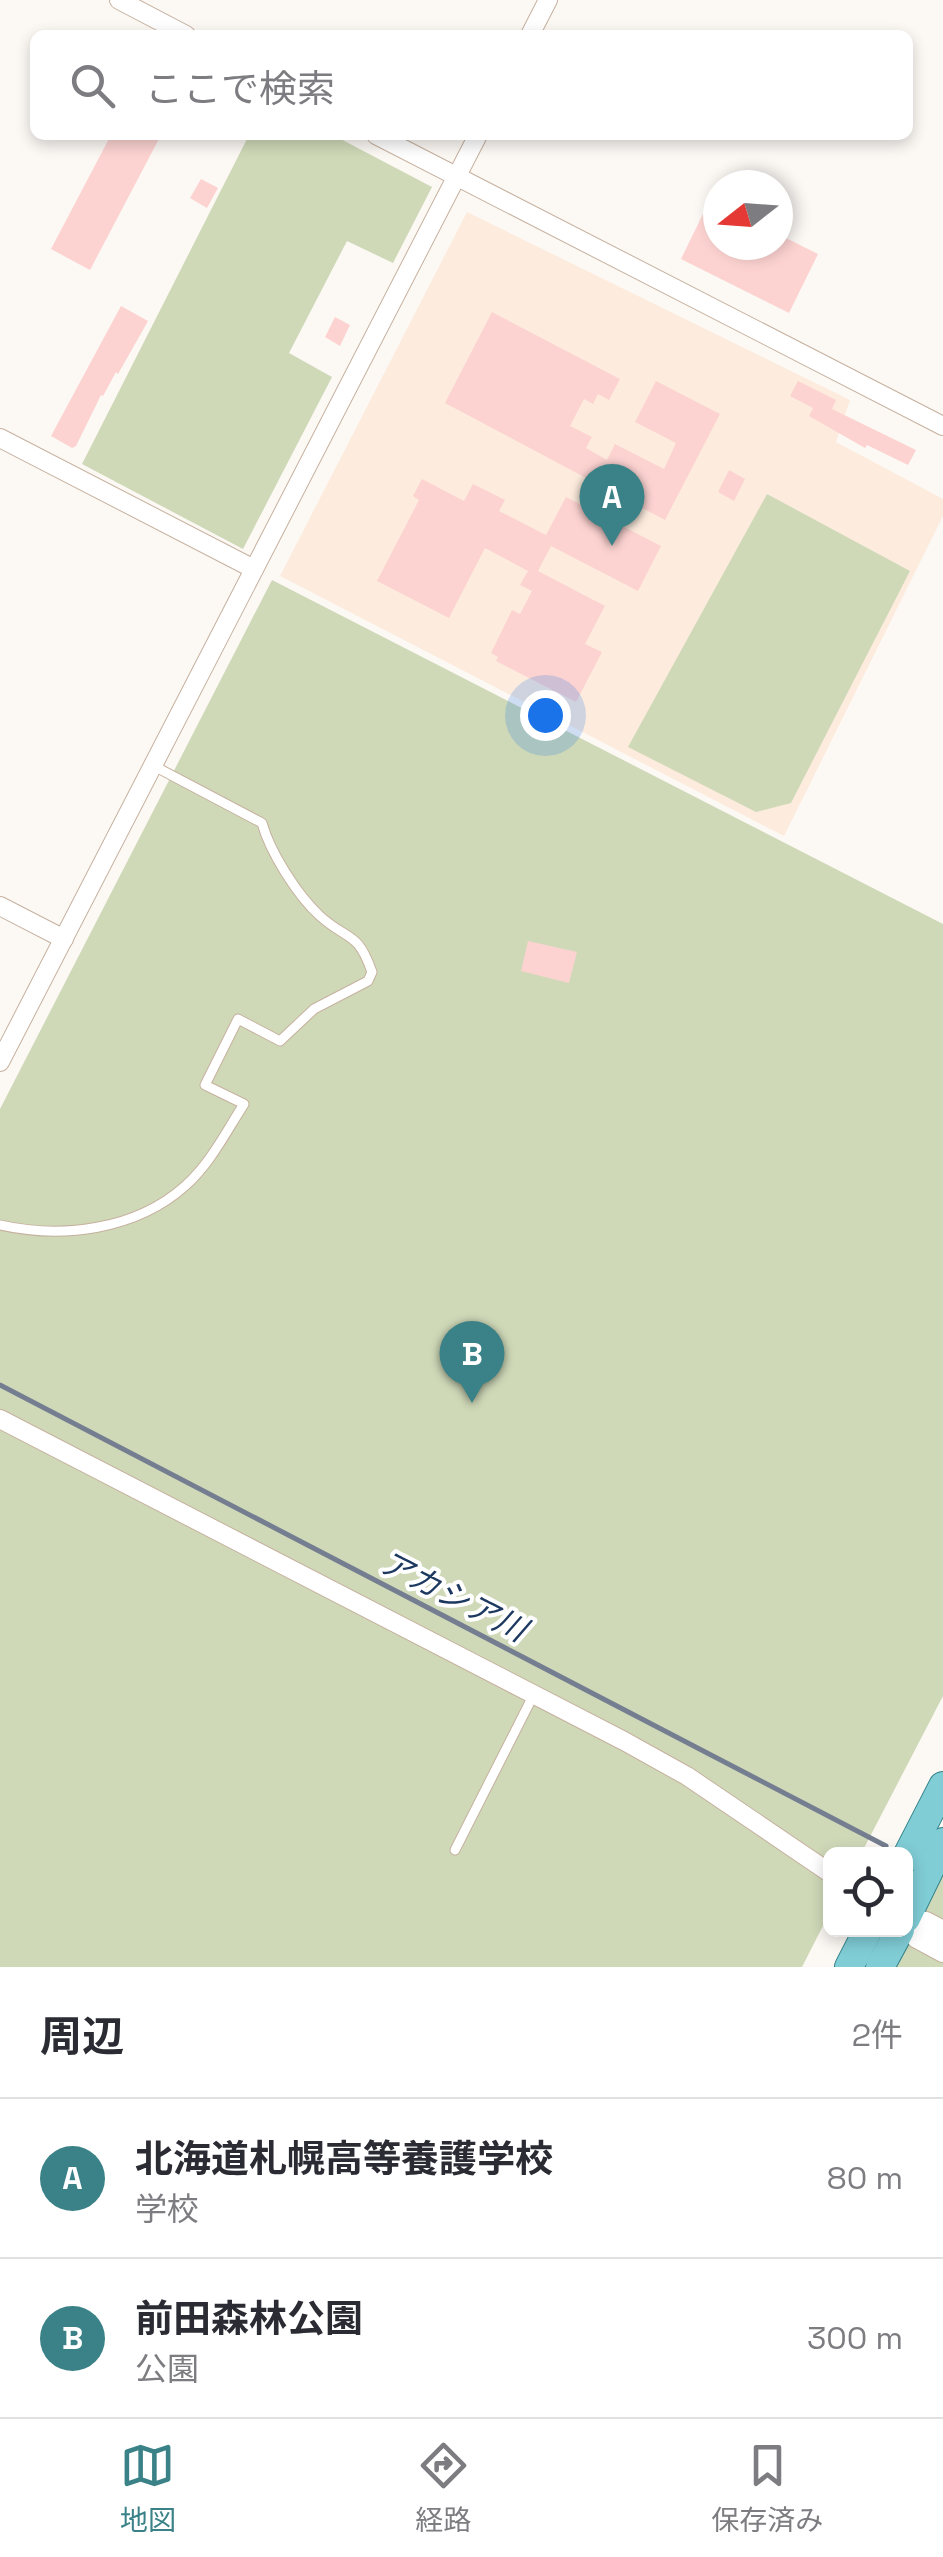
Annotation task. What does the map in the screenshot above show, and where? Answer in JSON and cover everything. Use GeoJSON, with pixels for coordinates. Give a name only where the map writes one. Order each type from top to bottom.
{"type":"FeatureCollection","features":[{"type":"Feature","properties":{"kind":"main road"},"geometry":{"type":"LineString","coordinates":[[912,1847],[943,1786]]}},
{"type":"Feature","properties":{"kind":"main road"},"geometry":{"type":"LineString","coordinates":[[880,1967],[915,1926],[943,1842]]}},
{"type":"Feature","properties":{"kind":"main road"},"geometry":{"type":"LineString","coordinates":[[849,1967],[864,1937]]}},
{"type":"Feature","properties":{"kind":"street"},"geometry":{"type":"LineString","coordinates":[[119,0],[176,30]]}},
{"type":"Feature","properties":{"kind":"street"},"geometry":{"type":"LineString","coordinates":[[533,30],[548,0]]}},
{"type":"Feature","properties":{"kind":"street"},"geometry":{"type":"LineString","coordinates":[[386,140],[943,426]]}},
{"type":"Feature","properties":{"kind":"street"},"geometry":{"type":"LineString","coordinates":[[0,1062],[475,140]]}},
{"type":"Feature","properties":{"kind":"street"},"geometry":{"type":"LineString","coordinates":[[0,438],[254,569]]}},
{"type":"Feature","properties":{"kind":"street"},"geometry":{"type":"LineString","coordinates":[[0,906],[64,939]]}},
{"type":"Feature","properties":{"kind":"street"},"geometry":{"type":"LineString","coordinates":[[0,1419],[687,1776],[823,1868]]}},
{"type":"Feature","properties":{"kind":"street"},"geometry":{"type":"LineString","coordinates":[[915,1926],[943,1952]]}},
{"type":"Feature","properties":{"kind":"lane"},"geometry":{"type":"LineString","coordinates":[[0,1225],[48,1233],[107,1226],[142,1213],[183,1188],[206,1162],[244,1104],[205,1085],[238,1019],[280,1041],[314,1009],[368,981],[372,972],[362,945],[319,915],[270,849],[262,823],[152,765]]}},
{"type":"Feature","properties":{"kind":"lane"},"geometry":{"type":"LineString","coordinates":[[454,1850],[534,1694]]}},
{"type":"Feature","properties":{"kind":"shaded area"},"geometry":{"type":"Polygon","coordinates":[[[467,212],[850,400],[836,442],[943,499],[943,516],[784,836],[280,576],[467,212]]]}},
{"type":"Feature","properties":{"kind":"green space"},"geometry":{"type":"Polygon","coordinates":[[[246,140],[343,140],[432,187],[393,263],[347,241],[289,353],[332,377],[243,549],[82,464],[246,140]]]}},
{"type":"Feature","properties":{"kind":"green space"},"geometry":{"type":"Polygon","coordinates":[[[767,494],[910,571],[791,803],[756,812],[628,747],[767,494]]]}},
{"type":"Feature","properties":{"kind":"green space"},"geometry":{"type":"Polygon","coordinates":[[[272,580],[943,924],[943,1696],[865,1847],[823,1847],[823,1926],[802,1967],[0,1967],[0,1109],[272,580]]]}},
{"type":"Feature","properties":{"kind":"green space"},"geometry":{"type":"Polygon","coordinates":[[[943,1872],[943,1967],[893,1967],[909,1937],[913,1937],[913,1929],[943,1872]]]}},
{"type":"Feature","properties":{"kind":"building"},"geometry":{"type":"Polygon","coordinates":[[[108,140],[158,140],[90,270],[51,249],[108,140]]]}},
{"type":"Feature","properties":{"kind":"building"},"geometry":{"type":"Polygon","coordinates":[[[201,179],[218,188],[207,208],[190,198],[201,179]]]}},
{"type":"Feature","properties":{"kind":"building"},"geometry":{"type":"Polygon","coordinates":[[[703,214],[703,260],[793,260],[793,242],[818,254],[789,313],[681,259],[703,214]]]}},
{"type":"Feature","properties":{"kind":"building"},"geometry":{"type":"Polygon","coordinates":[[[121,306],[148,321],[72,448],[51,436],[121,306]]]}},
{"type":"Feature","properties":{"kind":"building"},"geometry":{"type":"Polygon","coordinates":[[[492,312],[620,379],[609,400],[598,394],[593,404],[584,399],[570,426],[592,437],[586,448],[607,460],[615,444],[664,469],[676,443],[635,422],[656,381],[720,414],[665,520],[445,403],[492,312]]]}},
{"type":"Feature","properties":{"kind":"building"},"geometry":{"type":"Polygon","coordinates":[[[335,317],[350,325],[340,346],[325,337],[335,317]]]}},
{"type":"Feature","properties":{"kind":"building"},"geometry":{"type":"Polygon","coordinates":[[[798,381],[836,400],[832,409],[916,450],[908,465],[867,445],[865,448],[809,416],[813,408],[790,396],[798,381]]]}},
{"type":"Feature","properties":{"kind":"building"},"geometry":{"type":"Polygon","coordinates":[[[729,470],[745,479],[734,501],[718,492],[729,470]]]}},
{"type":"Feature","properties":{"kind":"building"},"geometry":{"type":"Polygon","coordinates":[[[422,479],[464,501],[473,484],[505,500],[499,511],[546,535],[566,497],[661,546],[638,591],[551,546],[538,571],[605,606],[585,644],[602,652],[576,702],[496,661],[498,657],[491,653],[512,610],[520,614],[532,591],[520,585],[528,571],[485,548],[449,618],[377,581],[419,500],[413,496],[422,479]]]}},
{"type":"Feature","properties":{"kind":"building"},"geometry":{"type":"Polygon","coordinates":[[[528,941],[577,952],[569,983],[521,971],[528,941]]]}},
{"type":"Feature","properties":{"kind":"waterway","name":"アカシア川"},"geometry":{"type":"LineString","coordinates":[[0,1385],[886,1846]]}},
{"type":"Feature","properties":{"kind":"place","name":"北海道札幌高等養護学校"},"geometry":{"type":"Point","coordinates":[612,546]}},
{"type":"Feature","properties":{"kind":"place","name":"前田森林公園"},"geometry":{"type":"Point","coordinates":[472,1403]}}]}
